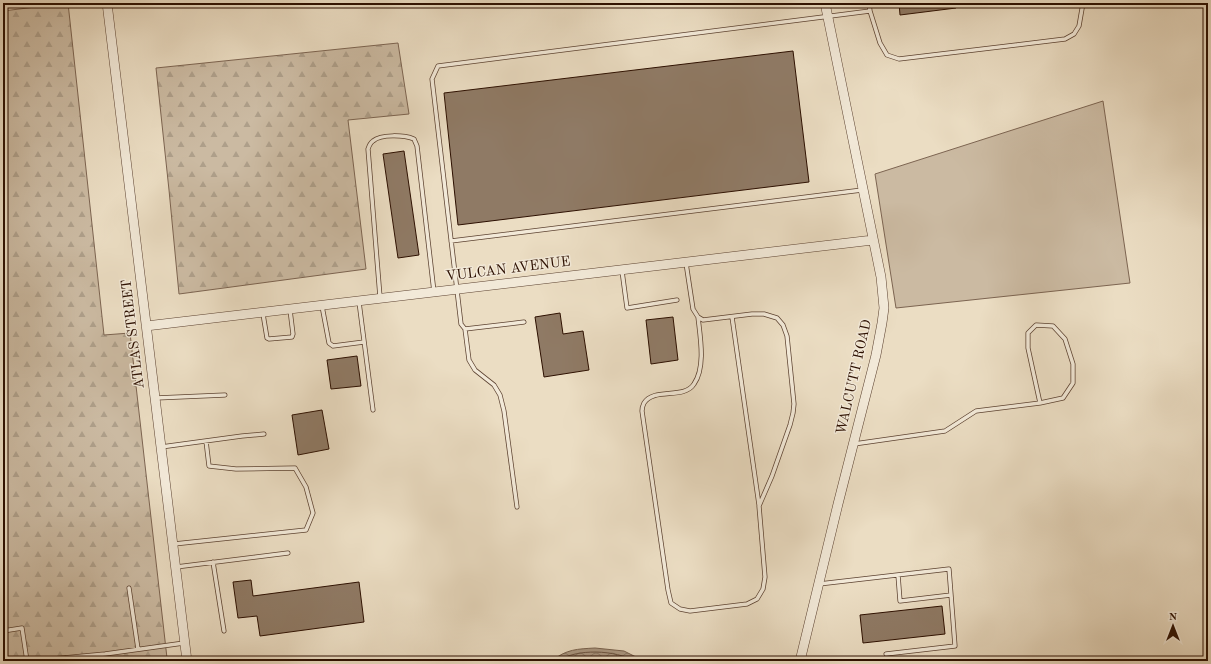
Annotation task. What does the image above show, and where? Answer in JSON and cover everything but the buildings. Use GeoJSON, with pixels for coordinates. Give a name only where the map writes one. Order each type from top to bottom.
{"type":"FeatureCollection","features":[{"type":"Feature","properties":{"kind":"street","name":"ATLAS STREET"},"geometry":{"type":"LineString","coordinates":[[107,3],[187,661]]}},
{"type":"Feature","properties":{"kind":"street","name":"WALCUTT ROAD"},"geometry":{"type":"LineString","coordinates":[[800,661],[876,355],[884,308],[881,277],[825,3]]}},
{"type":"Feature","properties":{"kind":"street","name":"VULCAN AVENUE"},"geometry":{"type":"LineString","coordinates":[[146,326],[873,240]]}},
{"type":"Feature","properties":{"kind":"lane"},"geometry":{"type":"LineString","coordinates":[[870,3],[870,11],[880,43],[887,55],[899,59],[1065,39],[1074,34],[1079,26],[1084,3]]}},
{"type":"Feature","properties":{"kind":"lane"},"geometry":{"type":"LineString","coordinates":[[518,507],[504,411],[500,395],[494,385],[476,370],[469,360],[464,329],[461,324],[432,79],[438,66],[870,11]]}},
{"type":"Feature","properties":{"kind":"lane"},"geometry":{"type":"LineString","coordinates":[[380,298],[368,149],[370,144],[379,138],[402,136],[414,139],[416,142],[434,292]]}},
{"type":"Feature","properties":{"kind":"lane"},"geometry":{"type":"LineString","coordinates":[[450,241],[863,190]]}},
{"type":"Feature","properties":{"kind":"lane"},"geometry":{"type":"LineString","coordinates":[[686,262],[693,309],[698,317],[702,359],[694,384],[685,391],[649,397],[644,403],[642,412],[671,603],[680,609],[690,611],[747,604],[757,599],[763,589],[765,577],[759,506],[732,317]]}},
{"type":"Feature","properties":{"kind":"lane"},"geometry":{"type":"LineString","coordinates":[[622,270],[627,308],[677,300]]}},
{"type":"Feature","properties":{"kind":"lane"},"geometry":{"type":"LineString","coordinates":[[359,301],[372,410]]}},
{"type":"Feature","properties":{"kind":"lane"},"geometry":{"type":"LineString","coordinates":[[322,306],[329,343],[333,346],[364,342]]}},
{"type":"Feature","properties":{"kind":"lane"},"geometry":{"type":"LineString","coordinates":[[263,312],[267,338],[269,339],[292,336],[290,309]]}},
{"type":"Feature","properties":{"kind":"lane"},"geometry":{"type":"LineString","coordinates":[[698,317],[703,320],[764,314],[777,318],[783,325],[787,336],[794,404],[793,413],[772,476],[759,506]]}},
{"type":"Feature","properties":{"kind":"lane"},"geometry":{"type":"LineString","coordinates":[[464,329],[524,322]]}},
{"type":"Feature","properties":{"kind":"lane"},"geometry":{"type":"LineString","coordinates":[[853,444],[946,431],[976,410],[1040,403],[1063,398],[1073,383],[1073,364],[1065,339],[1053,326],[1036,325],[1028,333],[1028,348],[1040,403]]}},
{"type":"Feature","properties":{"kind":"lane"},"geometry":{"type":"LineString","coordinates":[[155,398],[226,395]]}},
{"type":"Feature","properties":{"kind":"lane"},"geometry":{"type":"LineString","coordinates":[[160,447],[264,434]]}},
{"type":"Feature","properties":{"kind":"lane"},"geometry":{"type":"LineString","coordinates":[[172,544],[306,530],[313,513],[306,487],[295,468],[236,469],[209,466],[206,441]]}},
{"type":"Feature","properties":{"kind":"lane"},"geometry":{"type":"LineString","coordinates":[[175,567],[288,553]]}},
{"type":"Feature","properties":{"kind":"lane"},"geometry":{"type":"LineString","coordinates":[[213,562],[224,632]]}},
{"type":"Feature","properties":{"kind":"lane"},"geometry":{"type":"LineString","coordinates":[[818,584],[949,569],[955,646],[886,654]]}},
{"type":"Feature","properties":{"kind":"lane"},"geometry":{"type":"LineString","coordinates":[[898,575],[900,601],[951,595]]}},
{"type":"Feature","properties":{"kind":"lane"},"geometry":{"type":"LineString","coordinates":[[129,588],[138,650]]}},
{"type":"Feature","properties":{"kind":"lane"},"geometry":{"type":"LineString","coordinates":[[3,631],[22,628],[27,661]]}},
{"type":"Feature","properties":{"kind":"lane"},"geometry":{"type":"LineString","coordinates":[[31,661],[138,650],[184,643]]}},
{"type":"Feature","properties":{"kind":"green space"},"geometry":{"type":"Polygon","coordinates":[[[68,3],[104,335],[130,333],[167,658],[146,661],[3,661],[3,11],[68,3]]]}},
{"type":"Feature","properties":{"kind":"green space"},"geometry":{"type":"Polygon","coordinates":[[[398,43],[409,114],[348,120],[366,269],[179,294],[156,68],[398,43]]]}},
{"type":"Feature","properties":{"kind":"green space"},"geometry":{"type":"Polygon","coordinates":[[[1103,101],[1130,283],[896,308],[875,174],[1103,101]]]}},
{"type":"Feature","properties":{"kind":"water"},"geometry":{"type":"Polygon","coordinates":[[[595,648],[624,651],[638,658],[638,661],[552,661],[567,652],[578,649],[595,648]]]}}]}
